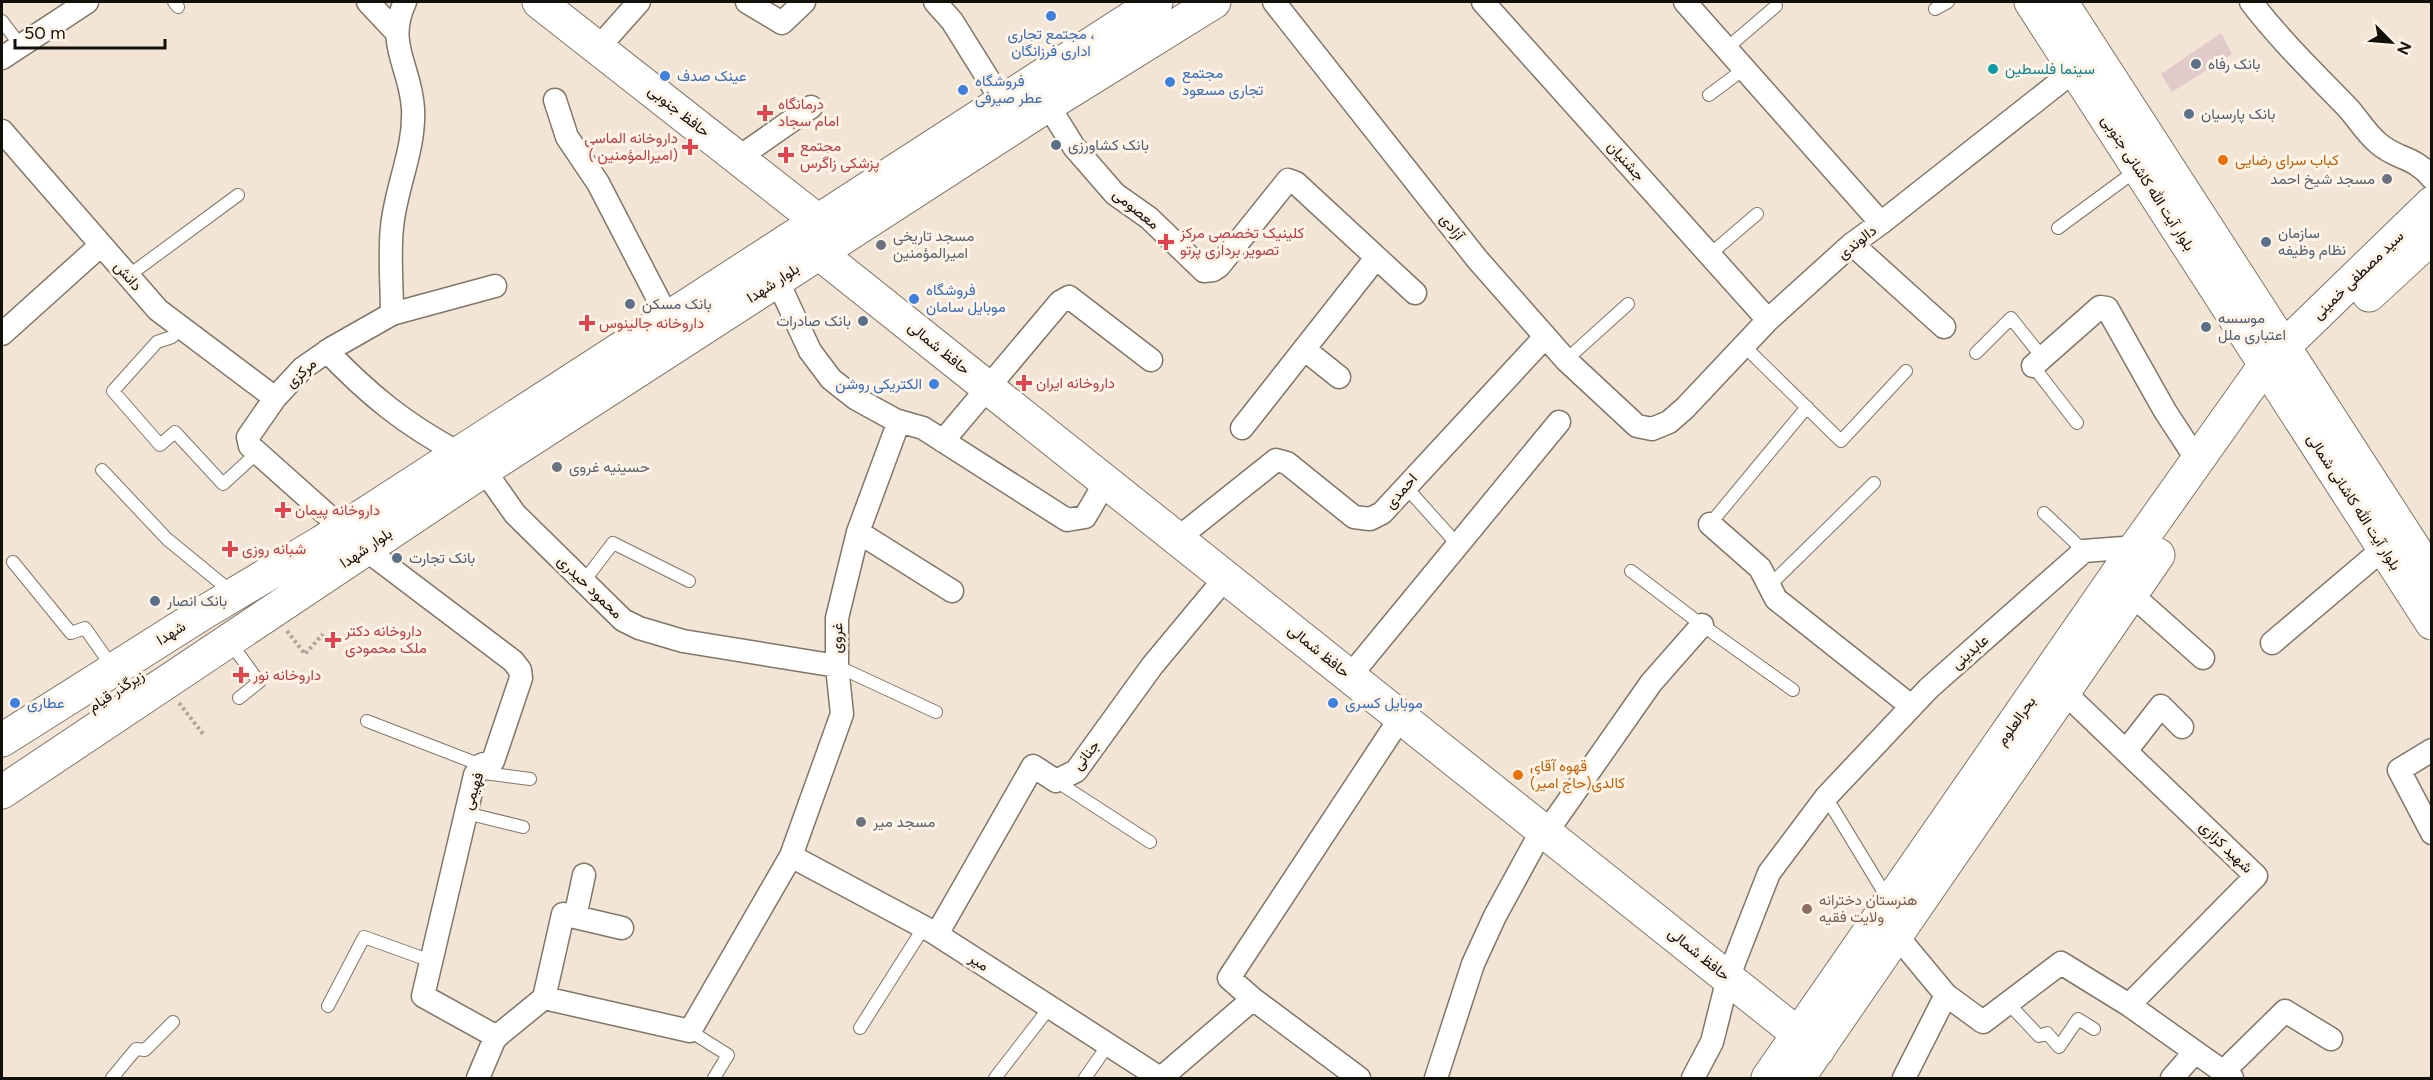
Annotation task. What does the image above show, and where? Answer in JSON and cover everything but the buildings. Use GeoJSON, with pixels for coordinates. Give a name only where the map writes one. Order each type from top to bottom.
{"type":"FeatureCollection","features":[{"type":"Feature","properties":{"kind":"main road","name":"حافظ جنوبی"},"geometry":{"type":"LineString","coordinates":[[540,2],[818,221]]}},
{"type":"Feature","properties":{"kind":"main road","name":"بلوار شهدا"},"geometry":{"type":"LineString","coordinates":[[471,462],[668,318],[1156,2]]}},
{"type":"Feature","properties":{"kind":"main road","name":"بلوار شهدا"},"geometry":{"type":"LineString","coordinates":[[341,547],[471,462],[777,280],[1048,105],[1214,2]]}},
{"type":"Feature","properties":{"kind":"main road","name":"بلوار آیت الله کاشانی جنوبی"},"geometry":{"type":"LineString","coordinates":[[2031,2],[2139,168],[2280,364]]}},
{"type":"Feature","properties":{"kind":"main road","name":"بلوار آیت الله کاشانی جنوبی"},"geometry":{"type":"LineString","coordinates":[[2061,2],[2280,364]]}},
{"type":"Feature","properties":{"kind":"main road","name":"سید مصطفی خمینی"},"geometry":{"type":"LineString","coordinates":[[2280,364],[2432,203]]}},
{"type":"Feature","properties":{"kind":"main road"},"geometry":{"type":"LineString","coordinates":[[818,221],[819,253]]}},
{"type":"Feature","properties":{"kind":"main road","name":"سید مصطفی خمینی"},"geometry":{"type":"LineString","coordinates":[[2280,364],[2432,237]]}},
{"type":"Feature","properties":{"kind":"main road","name":"حافظ شمالی"},"geometry":{"type":"LineString","coordinates":[[819,253],[1808,1042]]}},
{"type":"Feature","properties":{"kind":"main road","name":"بحرالعلوم"},"geometry":{"type":"LineString","coordinates":[[1799,1078],[1808,1042],[1890,903],[2198,460],[2280,364]]}},
{"type":"Feature","properties":{"kind":"main road","name":"بحرالعلوم"},"geometry":{"type":"LineString","coordinates":[[1768,1078],[1808,1042],[1897,936],[2131,594],[2280,364]]}},
{"type":"Feature","properties":{"kind":"main road","name":"بلوار آیت الله کاشانی شمالی"},"geometry":{"type":"LineString","coordinates":[[2280,364],[2416,555],[2432,623]]}},
{"type":"Feature","properties":{"kind":"main road"},"geometry":{"type":"LineString","coordinates":[[231,617],[341,547]]}},
{"type":"Feature","properties":{"kind":"main road","name":"شهدا"},"geometry":{"type":"LineString","coordinates":[[2,740],[114,669],[231,617],[272,612],[341,547]]}},
{"type":"Feature","properties":{"kind":"main road","name":"شهدا"},"geometry":{"type":"LineString","coordinates":[[2,792],[164,683],[231,617]]}},
{"type":"Feature","properties":{"kind":"main road","name":"زیرگذر قیام"},"geometry":{"type":"LineString","coordinates":[[2,767],[231,617]]}},
{"type":"Feature","properties":{"kind":"street"},"geometry":{"type":"LineString","coordinates":[[2,58],[87,2]]}},
{"type":"Feature","properties":{"kind":"street"},"geometry":{"type":"LineString","coordinates":[[368,2],[397,33]]}},
{"type":"Feature","properties":{"kind":"street"},"geometry":{"type":"LineString","coordinates":[[392,315],[392,227],[414,135],[410,82],[396,45],[405,2]]}},
{"type":"Feature","properties":{"kind":"street"},"geometry":{"type":"LineString","coordinates":[[598,48],[639,2]]}},
{"type":"Feature","properties":{"kind":"street"},"geometry":{"type":"LineString","coordinates":[[747,2],[782,23],[804,2]]}},
{"type":"Feature","properties":{"kind":"street"},"geometry":{"type":"LineString","coordinates":[[935,2],[951,21],[1002,101]]}},
{"type":"Feature","properties":{"kind":"street","name":"آزادی"},"geometry":{"type":"LineString","coordinates":[[1274,2],[1477,259],[1545,337],[1566,360],[1637,426],[1652,429]]}},
{"type":"Feature","properties":{"kind":"street","name":"جشنیان"},"geometry":{"type":"LineString","coordinates":[[1483,2],[1768,320]]}},
{"type":"Feature","properties":{"kind":"street"},"geometry":{"type":"LineString","coordinates":[[1685,2],[1881,224]]}},
{"type":"Feature","properties":{"kind":"street"},"geometry":{"type":"LineString","coordinates":[[2251,2],[2274,31],[2350,110],[2376,141],[2389,151],[2417,163],[2432,178]]}},
{"type":"Feature","properties":{"kind":"street","name":"دالوندی"},"geometry":{"type":"LineString","coordinates":[[1652,429],[1669,422],[1685,408],[1768,320],[1852,244],[1881,224],[2075,69]]}},
{"type":"Feature","properties":{"kind":"street"},"geometry":{"type":"LineString","coordinates":[[555,100],[567,137],[598,183],[668,318]]}},
{"type":"Feature","properties":{"kind":"street","name":"معصومی"},"geometry":{"type":"LineString","coordinates":[[1048,105],[1074,147],[1114,194],[1149,218],[1204,271],[1213,270],[1219,266],[1288,180],[1296,183],[1415,293]]}},
{"type":"Feature","properties":{"kind":"street"},"geometry":{"type":"LineString","coordinates":[[738,158],[811,107]]}},
{"type":"Feature","properties":{"kind":"street","name":"دانش"},"geometry":{"type":"LineString","coordinates":[[2,130],[158,310],[275,398]]}},
{"type":"Feature","properties":{"kind":"street"},"geometry":{"type":"LineString","coordinates":[[1852,244],[1944,327]]}},
{"type":"Feature","properties":{"kind":"street"},"geometry":{"type":"LineString","coordinates":[[2,334],[101,245]]}},
{"type":"Feature","properties":{"kind":"street"},"geometry":{"type":"LineString","coordinates":[[1242,428],[1376,258]]}},
{"type":"Feature","properties":{"kind":"street"},"geometry":{"type":"LineString","coordinates":[[777,280],[810,351],[831,379],[855,398],[899,421],[923,428],[1067,520],[1085,517],[1106,482]]}},
{"type":"Feature","properties":{"kind":"street","name":"مرکزی"},"geometry":{"type":"LineString","coordinates":[[257,453],[250,446],[248,437],[275,398],[303,368],[327,351],[392,315],[495,286]]}},
{"type":"Feature","properties":{"kind":"street"},"geometry":{"type":"LineString","coordinates":[[943,441],[1060,302],[1069,297],[1151,360]]}},
{"type":"Feature","properties":{"kind":"street"},"geometry":{"type":"LineString","coordinates":[[2038,361],[2100,307],[2107,308],[2165,411],[2198,460]]}},
{"type":"Feature","properties":{"kind":"street","name":"احمدی"},"geometry":{"type":"LineString","coordinates":[[1177,539],[1276,460],[1287,463],[1354,517],[1370,519],[1382,513],[1545,337]]}},
{"type":"Feature","properties":{"kind":"street"},"geometry":{"type":"LineString","coordinates":[[1304,349],[1339,377]]}},
{"type":"Feature","properties":{"kind":"street"},"geometry":{"type":"LineString","coordinates":[[327,351],[357,382],[389,409],[422,433],[471,462]]}},
{"type":"Feature","properties":{"kind":"street","name":"غروی"},"geometry":{"type":"LineString","coordinates":[[791,856],[842,714],[837,666],[837,618],[858,532],[899,421]]}},
{"type":"Feature","properties":{"kind":"street"},"geometry":{"type":"LineString","coordinates":[[1350,676],[1559,422]]}},
{"type":"Feature","properties":{"kind":"street"},"geometry":{"type":"LineString","coordinates":[[257,453],[341,547]]}},
{"type":"Feature","properties":{"kind":"street","name":"محمود حیدری"},"geometry":{"type":"LineString","coordinates":[[471,462],[514,514],[623,620],[639,628],[683,641],[837,666]]}},
{"type":"Feature","properties":{"kind":"street"},"geometry":{"type":"LineString","coordinates":[[1710,524],[1760,568],[1776,599],[1911,706]]}},
{"type":"Feature","properties":{"kind":"street"},"geometry":{"type":"LineString","coordinates":[[858,532],[952,591]]}},
{"type":"Feature","properties":{"kind":"street","name":"فهیمی"},"geometry":{"type":"LineString","coordinates":[[341,547],[513,661],[520,670],[521,678],[493,761],[479,769],[466,813],[423,996],[497,1037]]}},
{"type":"Feature","properties":{"kind":"street"},"geometry":{"type":"LineString","coordinates":[[2084,551],[2136,547]]}},
{"type":"Feature","properties":{"kind":"street","name":"عابدینی"},"geometry":{"type":"LineString","coordinates":[[1693,1078],[1712,1042],[1728,978],[1769,873],[1827,797],[1911,706],[2084,551]]}},
{"type":"Feature","properties":{"kind":"street"},"geometry":{"type":"LineString","coordinates":[[2272,643],[2416,555]]}},
{"type":"Feature","properties":{"kind":"street","name":"جنانی"},"geometry":{"type":"LineString","coordinates":[[931,931],[1034,766],[1056,781],[1076,771],[1152,666],[1226,577]]}},
{"type":"Feature","properties":{"kind":"street"},"geometry":{"type":"LineString","coordinates":[[2131,594],[2203,658]]}},
{"type":"Feature","properties":{"kind":"street"},"geometry":{"type":"LineString","coordinates":[[1436,1078],[1473,964],[1495,916],[1544,831],[1651,683],[1702,626]]}},
{"type":"Feature","properties":{"kind":"street","name":"شهید کزازی"},"geometry":{"type":"LineString","coordinates":[[2064,692],[2256,876],[2129,1005]]}},
{"type":"Feature","properties":{"kind":"street"},"geometry":{"type":"LineString","coordinates":[[2126,751],[2161,706],[2182,727]]}},
{"type":"Feature","properties":{"kind":"street"},"geometry":{"type":"LineString","coordinates":[[1359,1078],[1253,999],[1229,978],[1401,717]]}},
{"type":"Feature","properties":{"kind":"street"},"geometry":{"type":"LineString","coordinates":[[2432,750],[2400,770],[2432,833]]}},
{"type":"Feature","properties":{"kind":"street"},"geometry":{"type":"LineString","coordinates":[[544,998],[690,1031],[791,856]]}},
{"type":"Feature","properties":{"kind":"street","name":"میر"},"geometry":{"type":"LineString","coordinates":[[791,856],[931,931],[1160,1078],[1253,999]]}},
{"type":"Feature","properties":{"kind":"street"},"geometry":{"type":"LineString","coordinates":[[575,917],[584,875]]}},
{"type":"Feature","properties":{"kind":"street"},"geometry":{"type":"LineString","coordinates":[[478,1078],[497,1037],[544,998],[563,914],[622,928]]}},
{"type":"Feature","properties":{"kind":"street"},"geometry":{"type":"LineString","coordinates":[[1897,936],[1946,995],[1983,1022],[2061,963],[2129,1005],[2228,1075],[2285,1011],[2331,1039]]}},
{"type":"Feature","properties":{"kind":"street"},"geometry":{"type":"LineString","coordinates":[[1904,1078],[1946,995]]}},
{"type":"Feature","properties":{"kind":"street"},"geometry":{"type":"LineString","coordinates":[[2172,1078],[2195,1052]]}},
{"type":"Feature","properties":{"kind":"lane"},"geometry":{"type":"LineString","coordinates":[[1935,9],[1948,2]]}},
{"type":"Feature","properties":{"kind":"lane"},"geometry":{"type":"LineString","coordinates":[[1726,48],[1776,6]]}},
{"type":"Feature","properties":{"kind":"lane"},"geometry":{"type":"LineString","coordinates":[[2,21],[20,45]]}},
{"type":"Feature","properties":{"kind":"lane"},"geometry":{"type":"LineString","coordinates":[[1709,95],[1744,69]]}},
{"type":"Feature","properties":{"kind":"lane"},"geometry":{"type":"LineString","coordinates":[[2058,228],[2139,168]]}},
{"type":"Feature","properties":{"kind":"lane"},"geometry":{"type":"LineString","coordinates":[[128,276],[238,195]]}},
{"type":"Feature","properties":{"kind":"lane"},"geometry":{"type":"LineString","coordinates":[[1709,255],[1757,214]]}},
{"type":"Feature","properties":{"kind":"lane"},"geometry":{"type":"LineString","coordinates":[[1566,360],[1628,304]]}},
{"type":"Feature","properties":{"kind":"lane"},"geometry":{"type":"LineString","coordinates":[[1977,353],[2011,318],[2078,423]]}},
{"type":"Feature","properties":{"kind":"lane"},"geometry":{"type":"LineString","coordinates":[[181,327],[172,337],[157,342],[114,391],[160,446],[175,432],[224,483],[257,453]]}},
{"type":"Feature","properties":{"kind":"lane"},"geometry":{"type":"LineString","coordinates":[[1744,346],[1841,441],[1906,371]]}},
{"type":"Feature","properties":{"kind":"lane"},"geometry":{"type":"LineString","coordinates":[[1710,524],[1807,407]]}},
{"type":"Feature","properties":{"kind":"lane"},"geometry":{"type":"LineString","coordinates":[[102,470],[167,539],[231,617],[259,682],[239,698]]}},
{"type":"Feature","properties":{"kind":"lane"},"geometry":{"type":"LineString","coordinates":[[1769,586],[1874,483]]}},
{"type":"Feature","properties":{"kind":"lane"},"geometry":{"type":"LineString","coordinates":[[1405,486],[1458,545]]}},
{"type":"Feature","properties":{"kind":"lane"},"geometry":{"type":"LineString","coordinates":[[2044,513],[2084,551]]}},
{"type":"Feature","properties":{"kind":"lane"},"geometry":{"type":"LineString","coordinates":[[584,581],[614,543],[688,581]]}},
{"type":"Feature","properties":{"kind":"lane"},"geometry":{"type":"LineString","coordinates":[[13,562],[71,633],[85,628],[114,669]]}},
{"type":"Feature","properties":{"kind":"lane"},"geometry":{"type":"LineString","coordinates":[[1631,571],[1702,626],[1793,690]]}},
{"type":"Feature","properties":{"kind":"lane"},"geometry":{"type":"LineString","coordinates":[[837,666],[936,712]]}},
{"type":"Feature","properties":{"kind":"lane"},"geometry":{"type":"LineString","coordinates":[[367,722],[479,769],[530,779]]}},
{"type":"Feature","properties":{"kind":"lane"},"geometry":{"type":"LineString","coordinates":[[1056,781],[1150,842]]}},
{"type":"Feature","properties":{"kind":"lane"},"geometry":{"type":"LineString","coordinates":[[1827,797],[1890,903]]}},
{"type":"Feature","properties":{"kind":"lane"},"geometry":{"type":"LineString","coordinates":[[466,813],[523,827]]}},
{"type":"Feature","properties":{"kind":"lane"},"geometry":{"type":"LineString","coordinates":[[860,1028],[931,931]]}},
{"type":"Feature","properties":{"kind":"lane"},"geometry":{"type":"LineString","coordinates":[[328,1006],[364,937],[430,961]]}},
{"type":"Feature","properties":{"kind":"lane"},"geometry":{"type":"LineString","coordinates":[[2008,1003],[2039,1036],[2047,1033],[2059,1047],[2078,1019],[2094,1029]]}},
{"type":"Feature","properties":{"kind":"lane"},"geometry":{"type":"LineString","coordinates":[[995,1078],[1050,1007]]}},
{"type":"Feature","properties":{"kind":"lane"},"geometry":{"type":"LineString","coordinates":[[112,1078],[136,1049],[145,1050],[173,1022]]}},
{"type":"Feature","properties":{"kind":"lane"},"geometry":{"type":"LineString","coordinates":[[690,1031],[728,1055],[714,1078]]}},
{"type":"Feature","properties":{"kind":"lane"},"geometry":{"type":"LineString","coordinates":[[1084,1078],[1108,1045]]}},
{"type":"Feature","properties":{"kind":"path"},"geometry":{"type":"LineString","coordinates":[[272,612],[305,654],[322,634]]}},
{"type":"Feature","properties":{"kind":"path"},"geometry":{"type":"LineString","coordinates":[[164,683],[203,734]]}},
{"type":"Feature","properties":{"kind":"place","name":"مجتمع تجاری ، اداری فرزانگان"},"geometry":{"type":"Point","coordinates":[1051,16]}},
{"type":"Feature","properties":{"kind":"place","name":"بانک رفاه"},"geometry":{"type":"Point","coordinates":[2196,64]}},
{"type":"Feature","properties":{"kind":"place","name":"سینما فلسطین"},"geometry":{"type":"Point","coordinates":[1993,69]}},
{"type":"Feature","properties":{"kind":"place","name":"عینک صدف"},"geometry":{"type":"Point","coordinates":[665,76]}},
{"type":"Feature","properties":{"kind":"place","name":"مجتمع تجاری مسعود"},"geometry":{"type":"Point","coordinates":[1170,82]}},
{"type":"Feature","properties":{"kind":"place","name":"فروشگاه عطر صیرفی"},"geometry":{"type":"Point","coordinates":[963,90]}},
{"type":"Feature","properties":{"kind":"place","name":"درمانگاه امام سجاد"},"geometry":{"type":"Point","coordinates":[765,113]}},
{"type":"Feature","properties":{"kind":"place","name":"بانک پارسیان"},"geometry":{"type":"Point","coordinates":[2189,114]}},
{"type":"Feature","properties":{"kind":"place","name":"بانک کشاورزی"},"geometry":{"type":"Point","coordinates":[1056,145]}},
{"type":"Feature","properties":{"kind":"place","name":"داروخانه الماسی ( امیرالمؤمنین)"},"geometry":{"type":"Point","coordinates":[690,147]}},
{"type":"Feature","properties":{"kind":"place","name":"مجتمع پزشکی زاگرس"},"geometry":{"type":"Point","coordinates":[786,155]}},
{"type":"Feature","properties":{"kind":"place","name":"کباب سرای رضایی"},"geometry":{"type":"Point","coordinates":[2223,160]}},
{"type":"Feature","properties":{"kind":"place","name":"مسجد شیخ احمد"},"geometry":{"type":"Point","coordinates":[2387,179]}},
{"type":"Feature","properties":{"kind":"place","name":"کلینیک تخصصی مرکز تصویر برداری پرتو"},"geometry":{"type":"Point","coordinates":[1166,242]}},
{"type":"Feature","properties":{"kind":"place","name":"سازمان نظام وظیفه"},"geometry":{"type":"Point","coordinates":[2266,242]}},
{"type":"Feature","properties":{"kind":"place","name":"مسجد تاریخی امیرالمؤمنین"},"geometry":{"type":"Point","coordinates":[881,245]}},
{"type":"Feature","properties":{"kind":"place","name":"فروشگاه موبایل سامان"},"geometry":{"type":"Point","coordinates":[914,299]}},
{"type":"Feature","properties":{"kind":"place","name":"بانک مسکن"},"geometry":{"type":"Point","coordinates":[630,304]}},
{"type":"Feature","properties":{"kind":"place","name":"بانک صادرات"},"geometry":{"type":"Point","coordinates":[863,321]}},
{"type":"Feature","properties":{"kind":"place","name":"داروخانه جالینوس"},"geometry":{"type":"Point","coordinates":[587,323]}},
{"type":"Feature","properties":{"kind":"place","name":"موسسه اعتباری ملل"},"geometry":{"type":"Point","coordinates":[2206,327]}},
{"type":"Feature","properties":{"kind":"place","name":"داروخانه ایران"},"geometry":{"type":"Point","coordinates":[1024,383]}},
{"type":"Feature","properties":{"kind":"place","name":"الکتریکی روشن"},"geometry":{"type":"Point","coordinates":[934,384]}},
{"type":"Feature","properties":{"kind":"place","name":"حسینیه غروی"},"geometry":{"type":"Point","coordinates":[557,467]}},
{"type":"Feature","properties":{"kind":"place","name":"داروخانه پیمان"},"geometry":{"type":"Point","coordinates":[283,510]}},
{"type":"Feature","properties":{"kind":"place","name":"شبانه روزی"},"geometry":{"type":"Point","coordinates":[230,549]}},
{"type":"Feature","properties":{"kind":"place","name":"بانک تجارت"},"geometry":{"type":"Point","coordinates":[397,558]}},
{"type":"Feature","properties":{"kind":"place","name":"بانک انصار"},"geometry":{"type":"Point","coordinates":[155,601]}},
{"type":"Feature","properties":{"kind":"place","name":"داروخانه دکتر ملک محمودی"},"geometry":{"type":"Point","coordinates":[333,640]}},
{"type":"Feature","properties":{"kind":"place","name":"داروخانه نور"},"geometry":{"type":"Point","coordinates":[241,675]}},
{"type":"Feature","properties":{"kind":"place","name":"عطاری"},"geometry":{"type":"Point","coordinates":[15,703]}},
{"type":"Feature","properties":{"kind":"place","name":"موبایل کسری"},"geometry":{"type":"Point","coordinates":[1333,703]}},
{"type":"Feature","properties":{"kind":"place","name":"قهوه آقای کالدی(حاج امیر)"},"geometry":{"type":"Point","coordinates":[1518,775]}},
{"type":"Feature","properties":{"kind":"place","name":"مسجد میر"},"geometry":{"type":"Point","coordinates":[861,822]}},
{"type":"Feature","properties":{"kind":"place","name":"هنرستان دخترانه ولایت فقیه"},"geometry":{"type":"Point","coordinates":[1807,909]}}]}
